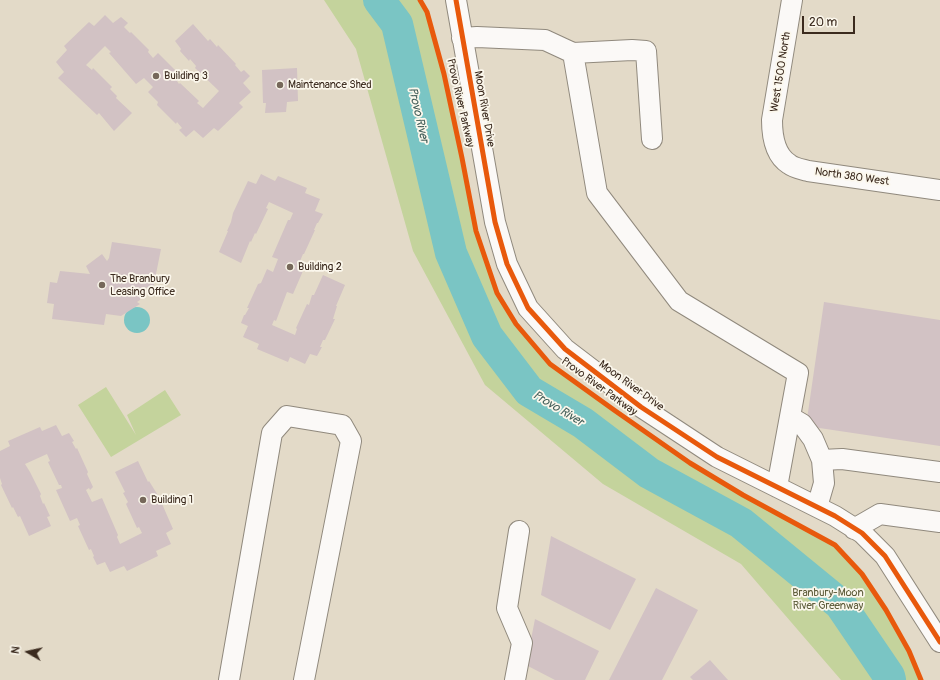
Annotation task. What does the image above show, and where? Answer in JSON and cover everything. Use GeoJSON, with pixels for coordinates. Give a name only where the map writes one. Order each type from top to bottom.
{"type":"FeatureCollection","features":[{"type":"Feature","properties":{"kind":"street","name":"Moon River Drive"},"geometry":{"type":"LineString","coordinates":[[456,0],[495,222],[507,264],[528,308],[565,349],[641,407],[717,457],[835,516],[862,533],[886,556],[940,642]]}},
{"type":"Feature","properties":{"kind":"street","name":"West 1500 North"},"geometry":{"type":"LineString","coordinates":[[774,144],[772,120],[792,0]]}},
{"type":"Feature","properties":{"kind":"street"},"geometry":{"type":"LineString","coordinates":[[462,38],[477,37],[545,40],[572,53],[632,50],[646,51],[652,139]]}},
{"type":"Feature","properties":{"kind":"street"},"geometry":{"type":"LineString","coordinates":[[572,53],[597,193],[679,301],[798,373],[777,487]]}},
{"type":"Feature","properties":{"kind":"street","name":"North 380 West"},"geometry":{"type":"LineString","coordinates":[[774,144],[780,155],[788,164],[797,168],[940,190]]}},
{"type":"Feature","properties":{"kind":"street"},"geometry":{"type":"LineString","coordinates":[[229,680],[272,433],[287,416],[342,425],[351,441],[304,680]]}},
{"type":"Feature","properties":{"kind":"street"},"geometry":{"type":"LineString","coordinates":[[790,417],[802,424],[813,439],[822,460],[824,483],[817,507]]}},
{"type":"Feature","properties":{"kind":"street"},"geometry":{"type":"LineString","coordinates":[[822,460],[842,459],[940,472]]}},
{"type":"Feature","properties":{"kind":"street"},"geometry":{"type":"LineString","coordinates":[[854,529],[880,514],[940,522]]}},
{"type":"Feature","properties":{"kind":"street"},"geometry":{"type":"LineString","coordinates":[[515,680],[522,643],[507,608],[520,531]]}},
{"type":"Feature","properties":{"kind":"green space","name":"Branbury-Moon River Greenway"},"geometry":{"type":"Polygon","coordinates":[[[324,0],[420,0],[427,12],[462,158],[476,231],[497,293],[516,324],[550,364],[689,463],[743,495],[835,545],[862,574],[886,610],[909,651],[921,680],[841,680],[741,564],[603,484],[485,385],[413,251],[356,49],[324,0]]]}},
{"type":"Feature","properties":{"kind":"green space"},"geometry":{"type":"Polygon","coordinates":[[[106,387],[136,435],[127,415],[165,390],[181,415],[111,457],[78,405],[106,387]]]}},
{"type":"Feature","properties":{"kind":"water"},"geometry":{"type":"Polygon","coordinates":[[[137,307],[146,311],[150,320],[146,329],[137,333],[128,329],[124,320],[128,311],[137,307]]]}},
{"type":"Feature","properties":{"kind":"building","name":"Building 3"},"geometry":{"type":"Polygon","coordinates":[[[105,15],[113,23],[121,17],[128,23],[124,27],[149,50],[148,52],[153,58],[158,53],[182,77],[177,81],[179,84],[180,83],[199,101],[197,103],[203,108],[219,91],[195,68],[196,66],[190,59],[189,61],[180,51],[181,49],[175,41],[193,24],[208,41],[210,39],[217,47],[218,45],[236,64],[235,65],[241,72],[244,70],[250,76],[243,83],[251,92],[239,103],[243,107],[218,131],[214,128],[203,138],[194,130],[186,137],[179,130],[182,128],[177,122],[176,124],[157,105],[158,102],[148,92],[153,87],[144,78],[136,84],[109,53],[111,52],[105,46],[86,65],[92,70],[93,68],[112,87],[110,89],[117,96],[116,98],[132,113],[114,131],[99,113],[97,115],[58,78],[64,72],[56,62],[67,50],[64,46],[89,22],[94,26],[105,15]]]}},
{"type":"Feature","properties":{"kind":"building","name":"Maintenance Shed"},"geometry":{"type":"Polygon","coordinates":[[[297,68],[298,101],[287,102],[286,112],[265,113],[266,103],[263,103],[262,70],[297,68]]]}},
{"type":"Feature","properties":{"kind":"building","name":"Building 2"},"geometry":{"type":"Polygon","coordinates":[[[261,174],[275,181],[278,176],[307,188],[305,193],[320,199],[315,211],[323,214],[317,223],[300,261],[306,264],[293,294],[287,292],[276,321],[274,320],[272,325],[295,335],[296,328],[307,304],[309,305],[312,295],[314,295],[323,275],[345,285],[336,306],[333,319],[335,319],[325,340],[323,340],[320,347],[322,347],[317,356],[310,354],[305,364],[290,357],[288,362],[257,349],[259,344],[243,337],[248,326],[241,323],[249,308],[247,308],[258,284],[261,283],[267,269],[273,272],[278,259],[272,257],[288,220],[290,220],[293,213],[269,202],[266,208],[268,209],[256,234],[255,233],[251,242],[250,241],[241,263],[219,252],[228,231],[233,213],[248,181],[256,184],[261,174]]]}},
{"type":"Feature","properties":{"kind":"building","name":"The Branbury Leasing Office"},"geometry":{"type":"Polygon","coordinates":[[[112,242],[161,249],[153,289],[142,287],[140,300],[137,302],[140,304],[121,316],[106,314],[104,325],[52,319],[54,304],[47,303],[50,282],[57,283],[60,271],[90,274],[86,266],[102,254],[107,261],[112,242]]]}},
{"type":"Feature","properties":{"kind":"building"},"geometry":{"type":"Polygon","coordinates":[[[824,302],[940,320],[940,446],[806,426],[824,302]]]}},
{"type":"Feature","properties":{"kind":"building","name":"Building 1"},"geometry":{"type":"Polygon","coordinates":[[[56,425],[62,436],[69,433],[74,441],[72,442],[76,449],[77,448],[93,487],[90,490],[89,488],[86,490],[92,502],[102,498],[118,535],[117,537],[120,544],[142,533],[139,527],[137,528],[126,504],[128,502],[123,493],[125,492],[115,472],[138,461],[148,482],[149,481],[159,497],[173,529],[166,533],[171,544],[156,551],[158,556],[127,571],[124,566],[110,572],[105,562],[97,565],[91,549],[89,550],[78,526],[80,525],[77,518],[70,521],[56,490],[62,488],[61,485],[59,485],[48,462],[50,461],[47,454],[25,464],[41,494],[40,496],[43,504],[44,503],[50,516],[47,517],[51,526],[29,536],[20,516],[18,517],[13,507],[12,508],[1,485],[0,451],[10,446],[8,441],[40,427],[42,431],[56,425]]]}},
{"type":"Feature","properties":{"kind":"building"},"geometry":{"type":"Polygon","coordinates":[[[551,536],[636,579],[610,630],[541,595],[551,536]]]}},
{"type":"Feature","properties":{"kind":"building"},"geometry":{"type":"Polygon","coordinates":[[[656,588],[698,610],[662,680],[609,680],[656,588]]]}},
{"type":"Feature","properties":{"kind":"building"},"geometry":{"type":"Polygon","coordinates":[[[535,619],[599,651],[585,680],[555,680],[526,665],[535,619]]]}},
{"type":"Feature","properties":{"kind":"building"},"geometry":{"type":"Polygon","coordinates":[[[710,660],[728,680],[693,680],[690,677],[710,660]]]}},
{"type":"Feature","properties":{"kind":"waterway","name":"Provo River"},"geometry":{"type":"LineString","coordinates":[[379,0],[397,24],[451,253],[487,336],[529,391],[583,423],[649,473],[741,523],[840,604],[889,676],[890,680]]}},
{"type":"Feature","properties":{"kind":"cycle path","name":"Provo River Parkway"},"geometry":{"type":"LineString","coordinates":[[420,0],[427,12],[444,74],[476,231],[497,293],[516,324],[550,364],[690,463],[743,495],[835,545],[862,574],[886,610],[909,651],[921,680]]}},
{"type":"Feature","properties":{"kind":"cycle path","name":"Provo River Parkway"},"geometry":{"type":"LineString","coordinates":[[456,0],[495,222],[507,264],[528,308],[565,349],[641,407],[717,457],[835,516],[862,533],[885,556],[940,642]]}},
{"type":"Feature","properties":{"kind":"place","name":"Building 3"},"geometry":{"type":"Point","coordinates":[156,76]}},
{"type":"Feature","properties":{"kind":"place","name":"Maintenance Shed"},"geometry":{"type":"Point","coordinates":[280,85]}},
{"type":"Feature","properties":{"kind":"place","name":"Building 2"},"geometry":{"type":"Point","coordinates":[290,267]}},
{"type":"Feature","properties":{"kind":"place","name":"The Branbury Leasing Office"},"geometry":{"type":"Point","coordinates":[102,285]}},
{"type":"Feature","properties":{"kind":"place","name":"Building 1"},"geometry":{"type":"Point","coordinates":[143,500]}}]}
